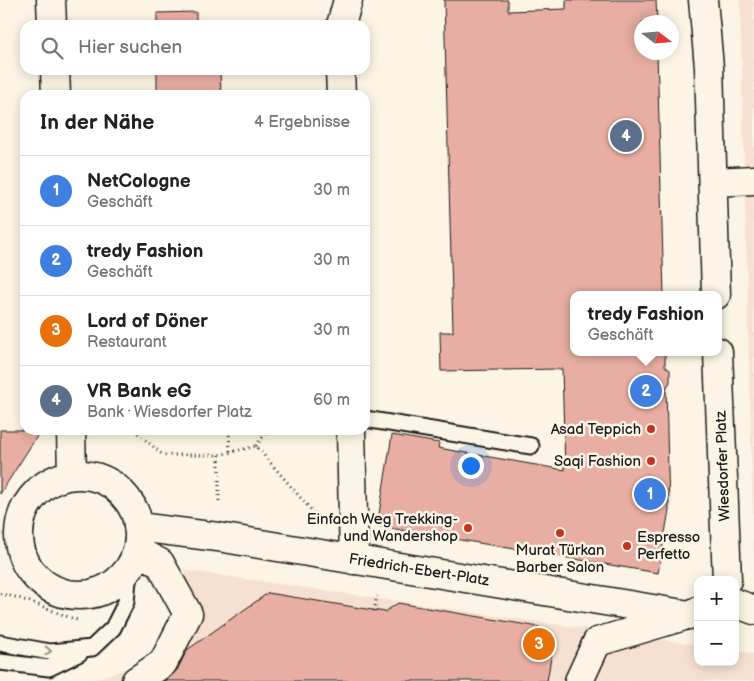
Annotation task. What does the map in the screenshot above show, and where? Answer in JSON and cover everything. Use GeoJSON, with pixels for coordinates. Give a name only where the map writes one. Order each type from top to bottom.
{"type":"FeatureCollection","features":[{"type":"Feature","properties":{"kind":"street"},"geometry":{"type":"LineString","coordinates":[[51,0],[52,20]]}},
{"type":"Feature","properties":{"kind":"street"},"geometry":{"type":"LineString","coordinates":[[342,20],[348,0]]}},
{"type":"Feature","properties":{"kind":"street"},"geometry":{"type":"LineString","coordinates":[[703,0],[709,67],[716,291]]}},
{"type":"Feature","properties":{"kind":"street"},"geometry":{"type":"LineString","coordinates":[[55,75],[56,90]]}},
{"type":"Feature","properties":{"kind":"street"},"geometry":{"type":"LineString","coordinates":[[340,75],[341,90]]}},
{"type":"Feature","properties":{"kind":"street"},"geometry":{"type":"LineString","coordinates":[[714,182],[754,180]]}},
{"type":"Feature","properties":{"kind":"street","name":"Wiesdorfer Platz"},"geometry":{"type":"LineString","coordinates":[[718,356],[727,576]]}},
{"type":"Feature","properties":{"kind":"street"},"geometry":{"type":"LineString","coordinates":[[71,435],[72,475]]}},
{"type":"Feature","properties":{"kind":"street"},"geometry":{"type":"LineString","coordinates":[[350,435],[354,560]]}},
{"type":"Feature","properties":{"kind":"street"},"geometry":{"type":"LineString","coordinates":[[72,475],[92,476],[110,483],[125,496],[136,513],[135,549],[115,584],[98,593],[78,596],[58,592],[41,582],[10,550],[20,529],[25,509],[37,493],[53,481],[72,475]]}},
{"type":"Feature","properties":{"kind":"street","name":"Friedrich-Ebert-Platz"},"geometry":{"type":"LineString","coordinates":[[135,549],[218,537],[693,613]]}},
{"type":"Feature","properties":{"kind":"street"},"geometry":{"type":"LineString","coordinates":[[135,549],[160,563],[188,614],[164,663],[136,681]]}},
{"type":"Feature","properties":{"kind":"street"},"geometry":{"type":"LineString","coordinates":[[739,604],[754,610]]}},
{"type":"Feature","properties":{"kind":"street"},"geometry":{"type":"LineString","coordinates":[[579,681],[597,642],[693,613]]}},
{"type":"Feature","properties":{"kind":"lane"},"geometry":{"type":"LineString","coordinates":[[370,420],[531,446]]}},
{"type":"Feature","properties":{"kind":"lane"},"geometry":{"type":"LineString","coordinates":[[0,662],[49,668],[92,648],[114,628],[126,602],[135,549]]}},
{"type":"Feature","properties":{"kind":"lane"},"geometry":{"type":"LineString","coordinates":[[0,643],[50,652],[92,648]]}},
{"type":"Feature","properties":{"kind":"path"},"geometry":{"type":"LineString","coordinates":[[140,435],[162,454],[218,455],[256,446],[264,435]]}},
{"type":"Feature","properties":{"kind":"path"},"geometry":{"type":"LineString","coordinates":[[229,435],[230,452]]}},
{"type":"Feature","properties":{"kind":"path"},"geometry":{"type":"LineString","coordinates":[[256,446],[354,560]]}},
{"type":"Feature","properties":{"kind":"path"},"geometry":{"type":"LineString","coordinates":[[218,455],[219,501]]}},
{"type":"Feature","properties":{"kind":"shaded area"},"geometry":{"type":"Polygon","coordinates":[[[740,0],[754,0],[754,562],[740,0]]]}},
{"type":"Feature","properties":{"kind":"shaded area"},"geometry":{"type":"Polygon","coordinates":[[[184,570],[694,644],[694,666],[739,666],[739,652],[754,654],[754,681],[89,681],[143,663],[156,652],[185,589],[184,570]]]}},
{"type":"Feature","properties":{"kind":"building"},"geometry":{"type":"Polygon","coordinates":[[[444,0],[508,0],[508,11],[566,9],[566,0],[656,0],[657,15],[634,15],[634,60],[657,60],[664,291],[570,291],[570,356],[665,356],[665,366],[670,370],[670,382],[666,388],[669,510],[658,573],[377,526],[392,435],[439,443],[438,448],[565,470],[562,369],[441,371],[440,332],[453,332],[444,0]]]}},
{"type":"Feature","properties":{"kind":"building"},"geometry":{"type":"Polygon","coordinates":[[[196,12],[196,20],[157,20],[157,13],[196,12]]]}},
{"type":"Feature","properties":{"kind":"building"},"geometry":{"type":"Polygon","coordinates":[[[157,75],[220,75],[221,90],[157,90],[157,75]]]}},
{"type":"Feature","properties":{"kind":"building"},"geometry":{"type":"Polygon","coordinates":[[[0,430],[20,430],[20,435],[38,435],[0,494],[0,430]]]}},
{"type":"Feature","properties":{"kind":"building"},"geometry":{"type":"Polygon","coordinates":[[[268,593],[385,612],[398,603],[539,627],[553,646],[547,681],[164,681],[177,670],[187,650],[268,593]]]}},
{"type":"Feature","properties":{"kind":"place","name":"VR Bank eG"},"geometry":{"type":"Point","coordinates":[626,136]}},
{"type":"Feature","properties":{"kind":"place","name":"tredy Fashion"},"geometry":{"type":"Point","coordinates":[646,391]}},
{"type":"Feature","properties":{"kind":"place","name":"Asad Teppich"},"geometry":{"type":"Point","coordinates":[651,429]}},
{"type":"Feature","properties":{"kind":"place","name":"Saqi Fashion"},"geometry":{"type":"Point","coordinates":[651,461]}},
{"type":"Feature","properties":{"kind":"place","name":"NetCologne"},"geometry":{"type":"Point","coordinates":[650,494]}},
{"type":"Feature","properties":{"kind":"place","name":"Einfach Weg Trekking- und Wandershop"},"geometry":{"type":"Point","coordinates":[468,528]}},
{"type":"Feature","properties":{"kind":"place","name":"Murat Türkan Barber Salon"},"geometry":{"type":"Point","coordinates":[560,533]}},
{"type":"Feature","properties":{"kind":"place","name":"Espresso Perfetto"},"geometry":{"type":"Point","coordinates":[627,546]}},
{"type":"Feature","properties":{"kind":"place","name":"Lord of Döner"},"geometry":{"type":"Point","coordinates":[539,644]}}]}
